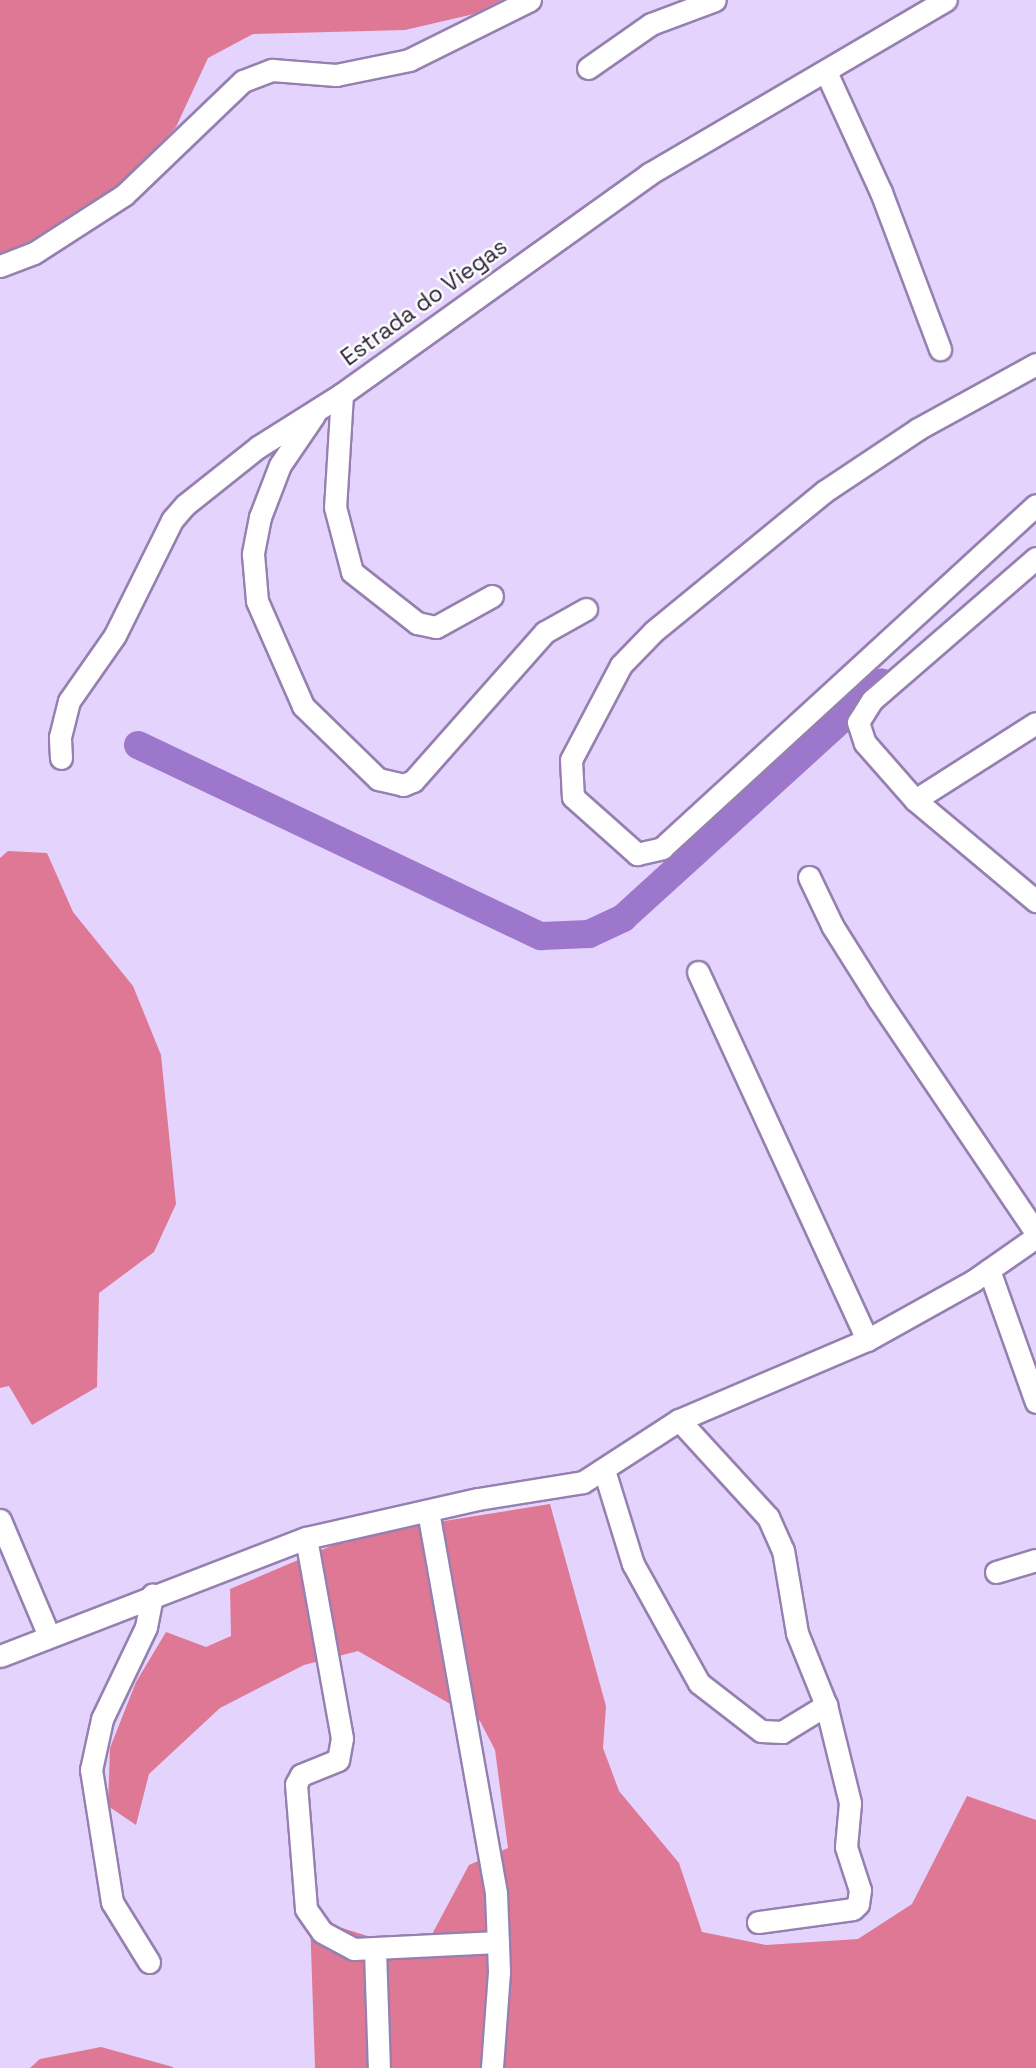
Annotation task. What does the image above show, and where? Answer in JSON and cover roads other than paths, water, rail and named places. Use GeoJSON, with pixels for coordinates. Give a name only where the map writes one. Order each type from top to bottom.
{"type":"FeatureCollection","features":[{"type":"Feature","properties":{"kind":"street"},"geometry":{"type":"LineString","coordinates":[[0,266],[34,253],[124,195],[243,81],[272,70],[336,75],[409,60],[530,0]]}},
{"type":"Feature","properties":{"kind":"street"},"geometry":{"type":"LineString","coordinates":[[588,68],[652,24],[715,0]]}},
{"type":"Feature","properties":{"kind":"street","name":"Estrada do Viegas"},"geometry":{"type":"LineString","coordinates":[[61,758],[60,737],[69,701],[129,612],[172,520],[258,447],[342,394],[649,174],[946,0]]}},
{"type":"Feature","properties":{"kind":"street"},"geometry":{"type":"LineString","coordinates":[[826,72],[881,192],[940,349]]}},
{"type":"Feature","properties":{"kind":"street"},"geometry":{"type":"LineString","coordinates":[[1036,364],[919,429],[825,491],[653,632],[621,665],[571,760],[573,797],[637,854],[662,848],[1036,505]]}},
{"type":"Feature","properties":{"kind":"street"},"geometry":{"type":"LineString","coordinates":[[342,394],[335,507],[352,572],[417,623],[436,627],[475,610],[492,596]]}},
{"type":"Feature","properties":{"kind":"street"},"geometry":{"type":"LineString","coordinates":[[318,409],[270,485],[253,554],[257,600],[303,706],[361,766],[391,784],[414,781],[545,632],[586,608]]}},
{"type":"Feature","properties":{"kind":"street"},"geometry":{"type":"LineString","coordinates":[[1036,558],[862,713],[859,732],[865,743],[915,800],[1036,901]]}},
{"type":"Feature","properties":{"kind":"street"},"geometry":{"type":"LineString","coordinates":[[915,800],[1036,723]]}},
{"type":"Feature","properties":{"kind":"street"},"geometry":{"type":"LineString","coordinates":[[0,1656],[152,1595],[306,1538],[428,1511],[562,1489],[604,1470],[679,1420],[867,1340],[989,1270],[1036,1235],[878,1000],[833,927],[810,877]]}},
{"type":"Feature","properties":{"kind":"street"},"geometry":{"type":"LineString","coordinates":[[698,972],[867,1340]]}},
{"type":"Feature","properties":{"kind":"street"},"geometry":{"type":"LineString","coordinates":[[989,1270],[1036,1402]]}},
{"type":"Feature","properties":{"kind":"street"},"geometry":{"type":"LineString","coordinates":[[679,1420],[768,1517],[783,1550],[797,1633],[826,1705],[844,1767],[850,1803],[846,1847],[860,1889],[859,1905],[853,1909],[758,1922]]}},
{"type":"Feature","properties":{"kind":"street"},"geometry":{"type":"LineString","coordinates":[[604,1470],[633,1564],[699,1683],[761,1731],[782,1732],[826,1705]]}},
{"type":"Feature","properties":{"kind":"street"},"geometry":{"type":"LineString","coordinates":[[428,1511],[496,1893],[498,1942],[492,2068]]}},
{"type":"Feature","properties":{"kind":"street"},"geometry":{"type":"LineString","coordinates":[[0,1520],[50,1636]]}},
{"type":"Feature","properties":{"kind":"street"},"geometry":{"type":"LineString","coordinates":[[306,1538],[342,1738],[338,1760],[301,1775],[296,1784],[306,1909],[322,1932],[341,1946],[375,1950],[498,1942]]}},
{"type":"Feature","properties":{"kind":"street"},"geometry":{"type":"LineString","coordinates":[[996,1572],[1036,1560]]}},
{"type":"Feature","properties":{"kind":"street"},"geometry":{"type":"LineString","coordinates":[[149,1962],[112,1902],[91,1770],[102,1720],[146,1627],[152,1595]]}},
{"type":"Feature","properties":{"kind":"street"},"geometry":{"type":"LineString","coordinates":[[375,1950],[379,2068]]}},
{"type":"Feature","properties":{"kind":"waterway"},"geometry":{"type":"LineString","coordinates":[[138,745],[541,936],[589,934],[623,918],[882,682]]}}]}
